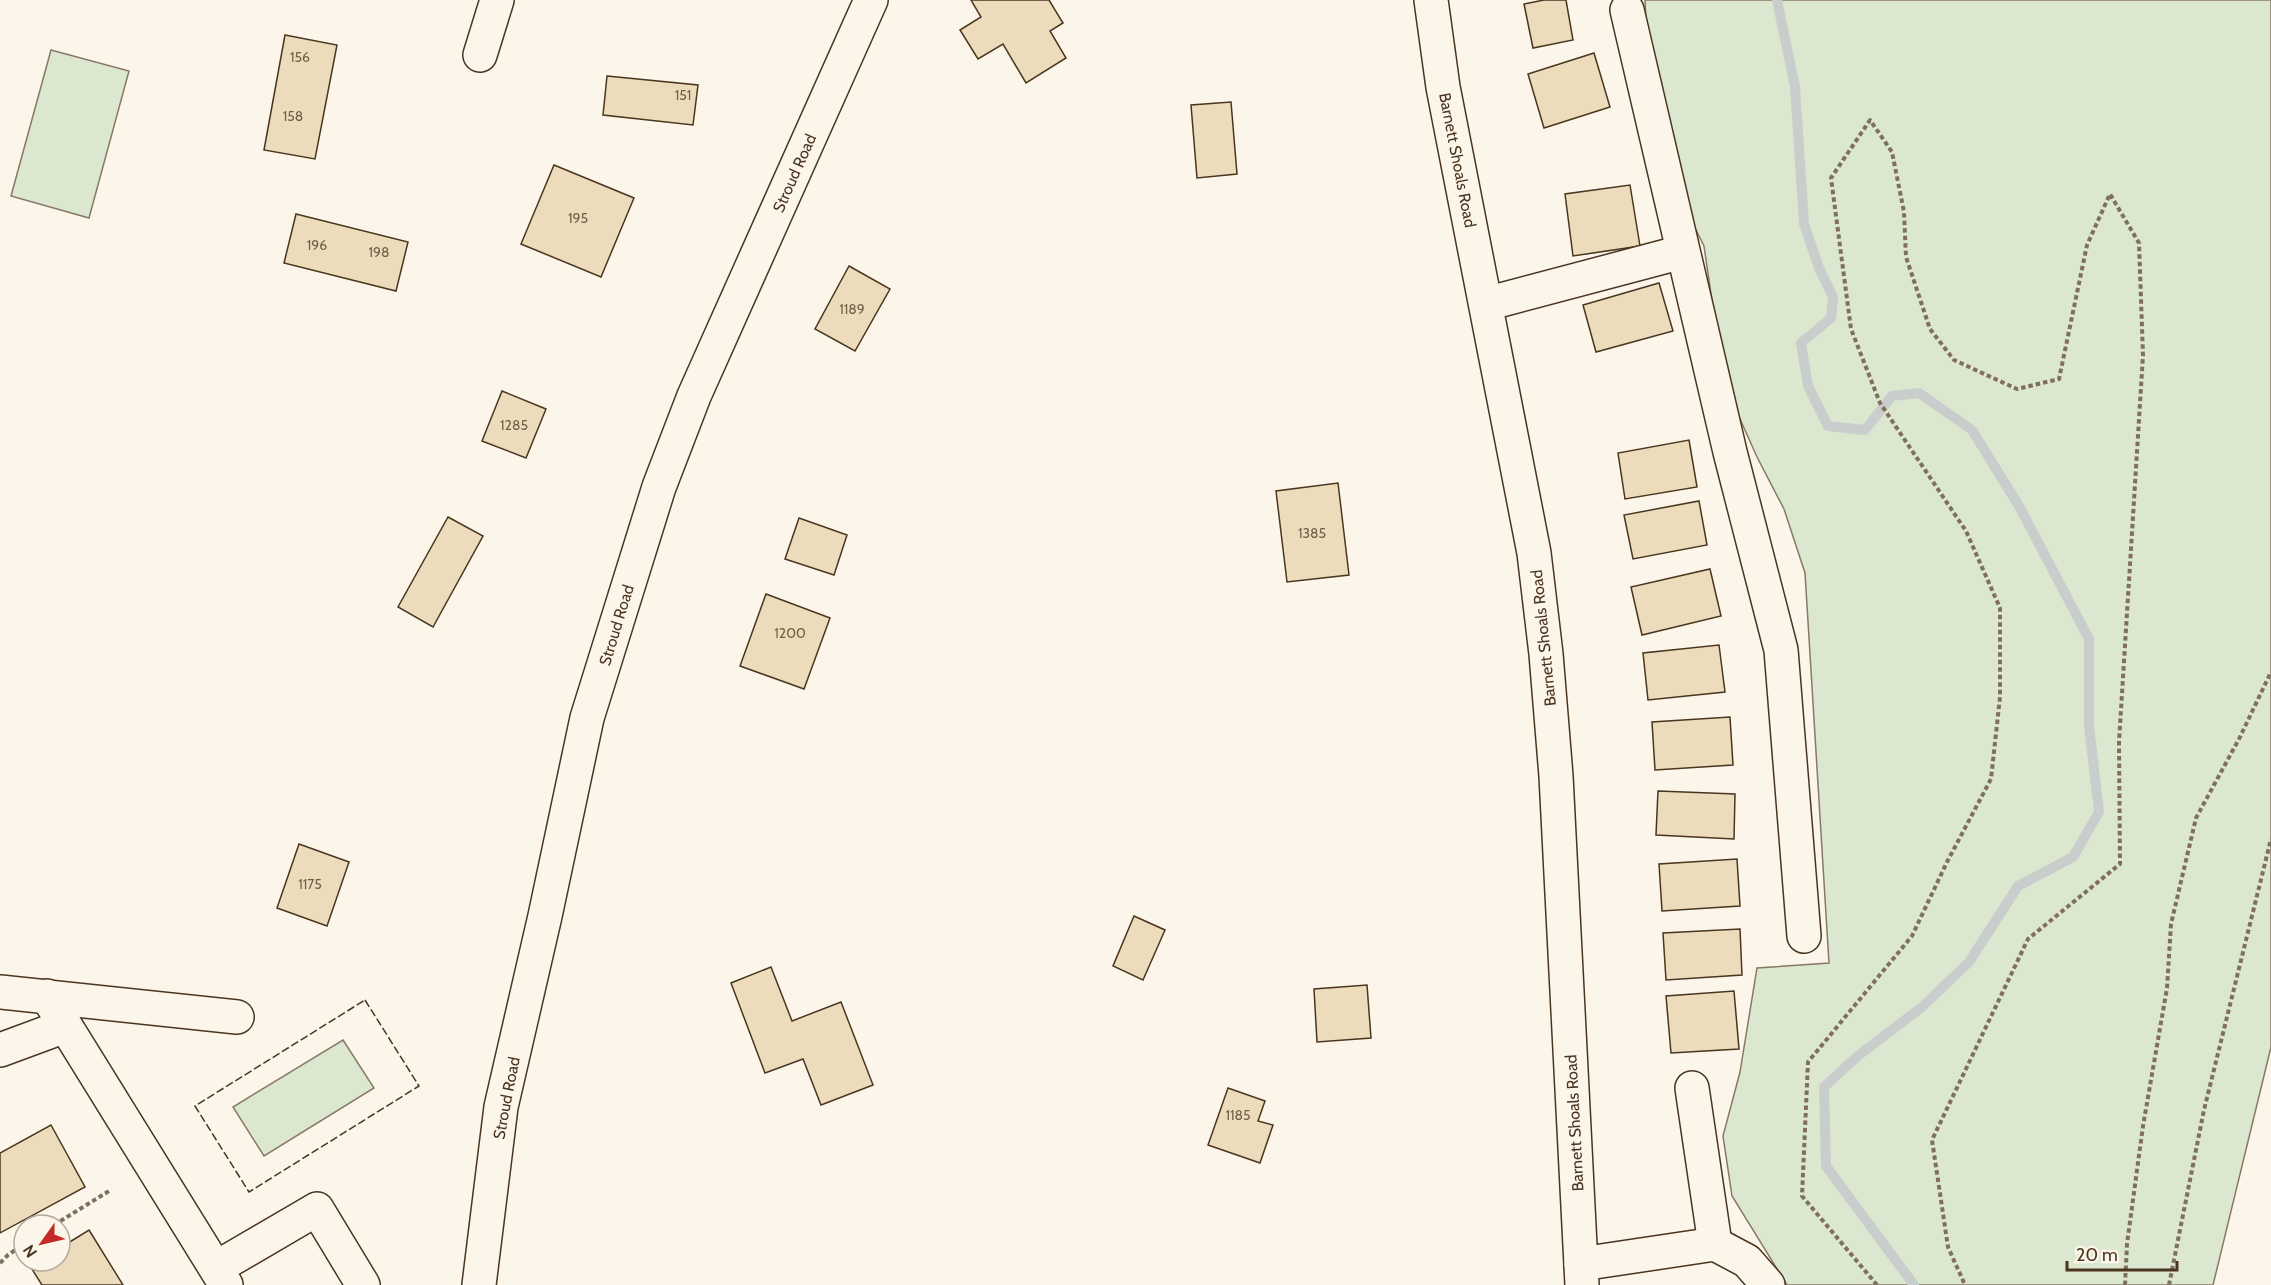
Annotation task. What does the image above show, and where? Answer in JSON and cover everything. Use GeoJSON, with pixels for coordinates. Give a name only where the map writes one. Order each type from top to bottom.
{"type":"FeatureCollection","features":[{"type":"Feature","properties":{"kind":"street"},"geometry":{"type":"LineString","coordinates":[[480,55],[497,0]]}},
{"type":"Feature","properties":{"kind":"street","name":"Stroud Road"},"geometry":{"type":"LineString","coordinates":[[479,1285],[501,1107],[591,707],[659,487],[691,406],[871,0]]}},
{"type":"Feature","properties":{"kind":"street","name":"Barnett Shoals Road"},"geometry":{"type":"LineString","coordinates":[[1431,0],[1443,87],[1534,553],[1546,654],[1556,776],[1581,1274]]}},
{"type":"Feature","properties":{"kind":"street"},"geometry":{"type":"LineString","coordinates":[[1627,10],[1730,452],[1781,650],[1804,936]]}},
{"type":"Feature","properties":{"kind":"street"},"geometry":{"type":"LineString","coordinates":[[1486,304],[1682,252]]}},
{"type":"Feature","properties":{"kind":"street"},"geometry":{"type":"LineString","coordinates":[[0,992],[237,1017]]}},
{"type":"Feature","properties":{"kind":"street"},"geometry":{"type":"LineString","coordinates":[[47,996],[221,1277],[317,1209],[363,1285]]}},
{"type":"Feature","properties":{"kind":"street"},"geometry":{"type":"LineString","coordinates":[[0,1050],[65,1026]]}},
{"type":"Feature","properties":{"kind":"street"},"geometry":{"type":"LineString","coordinates":[[1692,1088],[1715,1244]]}},
{"type":"Feature","properties":{"kind":"street"},"geometry":{"type":"LineString","coordinates":[[1581,1274],[1715,1244],[1747,1261],[1768,1285]]}},
{"type":"Feature","properties":{"kind":"path"},"geometry":{"type":"LineString","coordinates":[[1877,1285],[1802,1196],[1808,1062],[1912,936],[1947,862],[1991,779],[2000,697],[2000,608],[1966,531],[1880,403],[1851,329],[1831,178],[1870,120],[1892,152],[1904,212],[1906,257],[1930,329],[1954,360],[2017,389],[2059,379],[2087,245],[2110,194],[2139,243],[2143,355],[2119,742],[2120,864],[2028,939],[1932,1140],[1948,1247],[1965,1285]]}},
{"type":"Feature","properties":{"kind":"path"},"geometry":{"type":"LineString","coordinates":[[2125,1285],[2127,1244],[2143,1126],[2168,988],[2171,924],[2196,818],[2239,739],[2271,672]]}},
{"type":"Feature","properties":{"kind":"path"},"geometry":{"type":"LineString","coordinates":[[2169,1285],[2204,1110],[2271,839]]}},
{"type":"Feature","properties":{"kind":"path"},"geometry":{"type":"LineString","coordinates":[[72,1214],[109,1191]]}},
{"type":"Feature","properties":{"kind":"path"},"geometry":{"type":"LineString","coordinates":[[0,1263],[12,1252]]}},
{"type":"Feature","properties":{"kind":"green space"},"geometry":{"type":"Polygon","coordinates":[[[1645,0],[2271,0],[2271,1047],[2213,1285],[1787,1285],[1732,1196],[1723,1136],[1740,1072],[1757,968],[1829,963],[1805,573],[1784,509],[1757,457],[1724,383],[1704,246],[1684,206],[1648,59],[1645,0]]]}},
{"type":"Feature","properties":{"kind":"green space"},"geometry":{"type":"Polygon","coordinates":[[[51,50],[129,71],[89,218],[11,196],[51,50]]]}},
{"type":"Feature","properties":{"kind":"green space"},"geometry":{"type":"Polygon","coordinates":[[[343,1040],[374,1088],[264,1156],[233,1107],[343,1040]]]}},
{"type":"Feature","properties":{"kind":"building"},"geometry":{"type":"Polygon","coordinates":[[[971,0],[1049,0],[1063,23],[1050,31],[1066,58],[1026,83],[1003,44],[978,59],[960,30],[981,17],[971,0]]]}},
{"type":"Feature","properties":{"kind":"building"},"geometry":{"type":"Polygon","coordinates":[[[1544,0],[1566,0],[1573,40],[1533,48],[1524,4],[1544,0]]]}},
{"type":"Feature","properties":{"kind":"building"},"geometry":{"type":"Polygon","coordinates":[[[285,35],[337,45],[315,159],[264,150],[285,35]]]}},
{"type":"Feature","properties":{"kind":"building"},"geometry":{"type":"Polygon","coordinates":[[[1594,53],[1610,107],[1544,128],[1528,74],[1594,53]]]}},
{"type":"Feature","properties":{"kind":"building"},"geometry":{"type":"Polygon","coordinates":[[[607,76],[698,85],[693,125],[603,115],[607,76]]]}},
{"type":"Feature","properties":{"kind":"building"},"geometry":{"type":"Polygon","coordinates":[[[1231,102],[1237,174],[1197,178],[1191,105],[1231,102]]]}},
{"type":"Feature","properties":{"kind":"building"},"geometry":{"type":"Polygon","coordinates":[[[554,165],[634,198],[601,277],[521,244],[554,165]]]}},
{"type":"Feature","properties":{"kind":"building"},"geometry":{"type":"Polygon","coordinates":[[[1630,185],[1640,246],[1573,256],[1565,194],[1630,185]]]}},
{"type":"Feature","properties":{"kind":"building"},"geometry":{"type":"Polygon","coordinates":[[[296,214],[408,242],[396,291],[284,263],[296,214]]]}},
{"type":"Feature","properties":{"kind":"building"},"geometry":{"type":"Polygon","coordinates":[[[849,266],[890,289],[855,351],[815,329],[849,266]]]}},
{"type":"Feature","properties":{"kind":"building"},"geometry":{"type":"Polygon","coordinates":[[[1659,283],[1673,331],[1596,352],[1583,305],[1659,283]]]}},
{"type":"Feature","properties":{"kind":"building"},"geometry":{"type":"Polygon","coordinates":[[[502,391],[546,409],[526,458],[482,441],[502,391]]]}},
{"type":"Feature","properties":{"kind":"building"},"geometry":{"type":"Polygon","coordinates":[[[1689,440],[1697,487],[1625,499],[1618,453],[1689,440]]]}},
{"type":"Feature","properties":{"kind":"building"},"geometry":{"type":"Polygon","coordinates":[[[1338,483],[1349,575],[1287,582],[1276,491],[1338,483]]]}},
{"type":"Feature","properties":{"kind":"building"},"geometry":{"type":"Polygon","coordinates":[[[1699,501],[1707,545],[1633,559],[1624,515],[1699,501]]]}},
{"type":"Feature","properties":{"kind":"building"},"geometry":{"type":"Polygon","coordinates":[[[448,517],[483,536],[433,627],[398,607],[448,517]]]}},
{"type":"Feature","properties":{"kind":"building"},"geometry":{"type":"Polygon","coordinates":[[[799,518],[847,535],[834,575],[785,559],[799,518]]]}},
{"type":"Feature","properties":{"kind":"building"},"geometry":{"type":"Polygon","coordinates":[[[1710,569],[1721,616],[1642,635],[1631,587],[1710,569]]]}},
{"type":"Feature","properties":{"kind":"building"},"geometry":{"type":"Polygon","coordinates":[[[766,594],[830,618],[804,689],[740,666],[766,594]]]}},
{"type":"Feature","properties":{"kind":"building"},"geometry":{"type":"Polygon","coordinates":[[[1719,645],[1725,692],[1648,700],[1643,653],[1719,645]]]}},
{"type":"Feature","properties":{"kind":"building"},"geometry":{"type":"Polygon","coordinates":[[[1730,717],[1733,765],[1655,770],[1652,722],[1730,717]]]}},
{"type":"Feature","properties":{"kind":"building"},"geometry":{"type":"Polygon","coordinates":[[[1658,791],[1735,794],[1734,839],[1656,835],[1658,791]]]}},
{"type":"Feature","properties":{"kind":"building"},"geometry":{"type":"Polygon","coordinates":[[[299,844],[349,862],[327,926],[277,908],[299,844]]]}},
{"type":"Feature","properties":{"kind":"building"},"geometry":{"type":"Polygon","coordinates":[[[1737,859],[1740,906],[1662,911],[1659,864],[1737,859]]]}},
{"type":"Feature","properties":{"kind":"building"},"geometry":{"type":"Polygon","coordinates":[[[1134,916],[1165,930],[1143,980],[1113,966],[1134,916]]]}},
{"type":"Feature","properties":{"kind":"building"},"geometry":{"type":"Polygon","coordinates":[[[1740,929],[1742,975],[1666,980],[1663,933],[1740,929]]]}},
{"type":"Feature","properties":{"kind":"building"},"geometry":{"type":"Polygon","coordinates":[[[771,967],[792,1021],[841,1002],[873,1085],[821,1105],[803,1059],[765,1073],[731,983],[771,967]]]}},
{"type":"Feature","properties":{"kind":"building"},"geometry":{"type":"Polygon","coordinates":[[[1367,985],[1371,1038],[1317,1042],[1314,989],[1367,985]]]}},
{"type":"Feature","properties":{"kind":"building"},"geometry":{"type":"Polygon","coordinates":[[[1734,991],[1739,1049],[1671,1053],[1666,996],[1734,991]]]}},
{"type":"Feature","properties":{"kind":"building"},"geometry":{"type":"Polygon","coordinates":[[[1228,1088],[1265,1101],[1258,1121],[1273,1125],[1260,1163],[1208,1145],[1228,1088]]]}},
{"type":"Feature","properties":{"kind":"building"},"geometry":{"type":"Polygon","coordinates":[[[51,1125],[85,1187],[37,1213],[12,1213],[12,1227],[0,1233],[0,1153],[51,1125]]]}},
{"type":"Feature","properties":{"kind":"building"},"geometry":{"type":"Polygon","coordinates":[[[89,1230],[123,1285],[42,1285],[34,1273],[72,1273],[72,1241],[89,1230]]]}},
{"type":"Feature","properties":{"kind":"waterway"},"geometry":{"type":"LineString","coordinates":[[1777,0],[1795,87],[1804,224],[1819,268],[1833,297],[1831,318],[1801,343],[1808,386],[1828,426],[1865,430],[1892,396],[1919,393],[1972,430],[2019,506],[2089,639],[2089,726],[2099,812],[2073,857],[2018,886],[1969,962],[1922,1007],[1859,1055],[1824,1087],[1826,1166],[1914,1285]]}},
{"type":"Feature","properties":{"kind":"fence"},"geometry":{"type":"LineString","coordinates":[[365,1000],[419,1086],[249,1192],[195,1106],[365,1000]]}}]}
